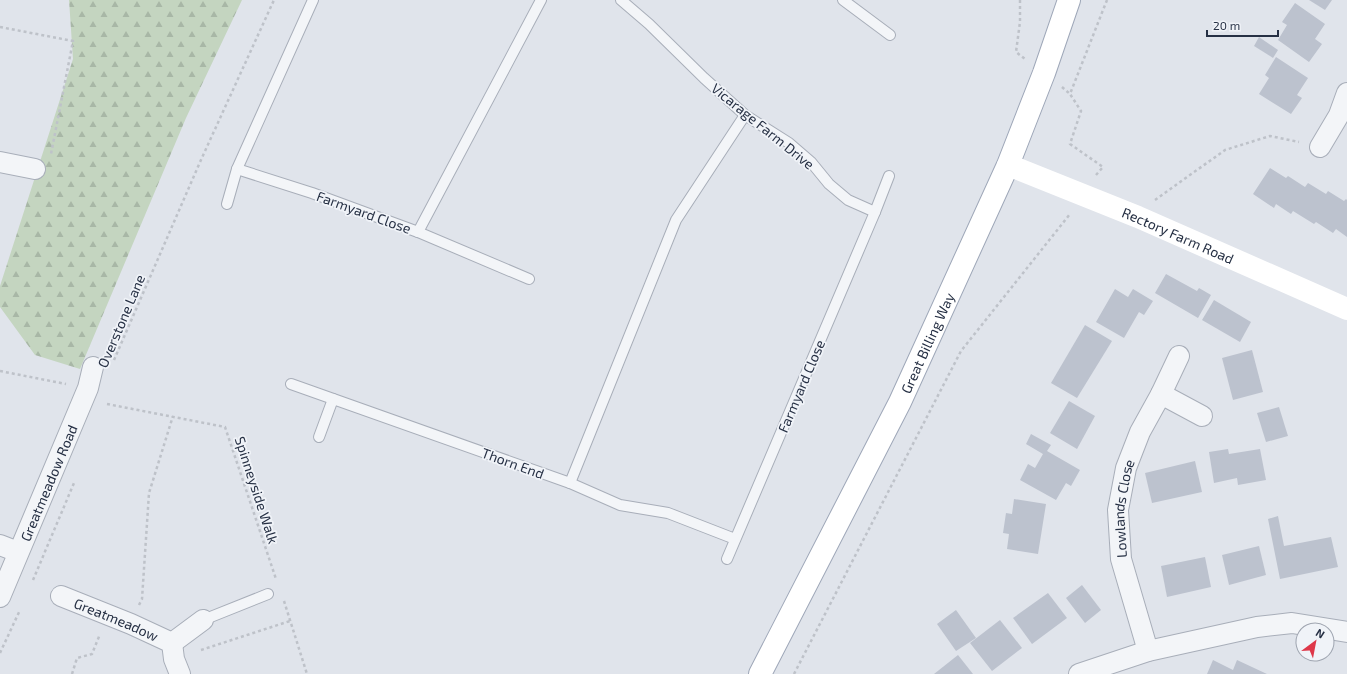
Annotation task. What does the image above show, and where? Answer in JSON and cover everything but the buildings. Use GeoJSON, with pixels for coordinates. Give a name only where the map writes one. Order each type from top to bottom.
{"type":"FeatureCollection","features":[{"type":"Feature","properties":{"kind":"main road","name":"Great Billing Way"},"geometry":{"type":"LineString","coordinates":[[760,674],[900,402],[1008,165],[1044,73],[1069,0]]}},
{"type":"Feature","properties":{"kind":"main road","name":"Rectory Farm Road"},"geometry":{"type":"LineString","coordinates":[[1008,165],[1138,217],[1347,309]]}},
{"type":"Feature","properties":{"kind":"street"},"geometry":{"type":"LineString","coordinates":[[1320,146],[1343,117],[1347,93]]}},
{"type":"Feature","properties":{"kind":"street"},"geometry":{"type":"LineString","coordinates":[[0,162],[35,169]]}},
{"type":"Feature","properties":{"kind":"street","name":"Lowlands Close"},"geometry":{"type":"LineString","coordinates":[[1148,651],[1121,559],[1118,510],[1126,468],[1140,432],[1161,394],[1179,356]]}},
{"type":"Feature","properties":{"kind":"street","name":"Greatmeadow Road"},"geometry":{"type":"LineString","coordinates":[[0,597],[9,549],[88,388],[102,366]]}},
{"type":"Feature","properties":{"kind":"street"},"geometry":{"type":"LineString","coordinates":[[1161,394],[1202,416]]}},
{"type":"Feature","properties":{"kind":"street","name":"Greatmeadow"},"geometry":{"type":"LineString","coordinates":[[61,596],[132,624],[175,659],[203,620]]}},
{"type":"Feature","properties":{"kind":"street"},"geometry":{"type":"LineString","coordinates":[[1079,674],[1148,651],[1257,627],[1292,623],[1347,632]]}},
{"type":"Feature","properties":{"kind":"lane"},"geometry":{"type":"LineString","coordinates":[[227,204],[237,169],[313,0]]}},
{"type":"Feature","properties":{"kind":"lane","name":"Farmyard Close"},"geometry":{"type":"LineString","coordinates":[[237,169],[312,193],[418,232],[541,0]]}},
{"type":"Feature","properties":{"kind":"lane","name":"Vicarage Farm Drive"},"geometry":{"type":"LineString","coordinates":[[620,0],[649,24],[704,78],[745,115],[789,143],[811,162],[829,184],[848,200],[875,212]]}},
{"type":"Feature","properties":{"kind":"lane"},"geometry":{"type":"LineString","coordinates":[[843,0],[890,35]]}},
{"type":"Feature","properties":{"kind":"lane"},"geometry":{"type":"LineString","coordinates":[[570,483],[676,220],[745,115]]}},
{"type":"Feature","properties":{"kind":"lane","name":"Farmyard Close"},"geometry":{"type":"LineString","coordinates":[[727,559],[889,176]]}},
{"type":"Feature","properties":{"kind":"lane"},"geometry":{"type":"LineString","coordinates":[[418,232],[529,279]]}},
{"type":"Feature","properties":{"kind":"lane","name":"Thorn End"},"geometry":{"type":"LineString","coordinates":[[291,384],[570,483],[620,506],[668,513],[735,540]]}},
{"type":"Feature","properties":{"kind":"lane"},"geometry":{"type":"LineString","coordinates":[[320,437],[333,399]]}},
{"type":"Feature","properties":{"kind":"lane"},"geometry":{"type":"LineString","coordinates":[[203,620],[268,594]]}},
{"type":"Feature","properties":{"kind":"path","name":"Overstone Lane"},"geometry":{"type":"LineString","coordinates":[[102,366],[200,162],[274,0]]}},
{"type":"Feature","properties":{"kind":"path"},"geometry":{"type":"LineString","coordinates":[[794,674],[961,351],[1069,215],[1082,194],[1103,167],[1070,144],[1081,111],[1070,94],[1107,0]]}},
{"type":"Feature","properties":{"kind":"path"},"geometry":{"type":"LineString","coordinates":[[0,27],[74,41],[48,170],[35,169]]}},
{"type":"Feature","properties":{"kind":"path"},"geometry":{"type":"LineString","coordinates":[[1138,217],[1153,201],[1225,150],[1270,136],[1320,146]]}},
{"type":"Feature","properties":{"kind":"path"},"geometry":{"type":"LineString","coordinates":[[0,371],[108,392],[107,404],[104,411]]}},
{"type":"Feature","properties":{"kind":"path","name":"Spinneyside Walk"},"geometry":{"type":"LineString","coordinates":[[107,404],[225,427],[278,584]]}},
{"type":"Feature","properties":{"kind":"path"},"geometry":{"type":"LineString","coordinates":[[132,624],[142,599],[149,493],[173,416]]}},
{"type":"Feature","properties":{"kind":"path"},"geometry":{"type":"LineString","coordinates":[[33,580],[76,477]]}},
{"type":"Feature","properties":{"kind":"path"},"geometry":{"type":"LineString","coordinates":[[283,598],[307,674]]}},
{"type":"Feature","properties":{"kind":"path"},"geometry":{"type":"LineString","coordinates":[[0,653],[20,609]]}},
{"type":"Feature","properties":{"kind":"path"},"geometry":{"type":"LineString","coordinates":[[72,674],[77,658],[92,654],[108,615]]}},
{"type":"Feature","properties":{"kind":"path"},"geometry":{"type":"LineString","coordinates":[[175,659],[290,621]]}},
{"type":"Feature","properties":{"kind":"green space"},"geometry":{"type":"Polygon","coordinates":[[[69,0],[242,0],[186,118],[80,369],[35,355],[0,307],[0,286],[73,59],[69,0]]]}}]}
